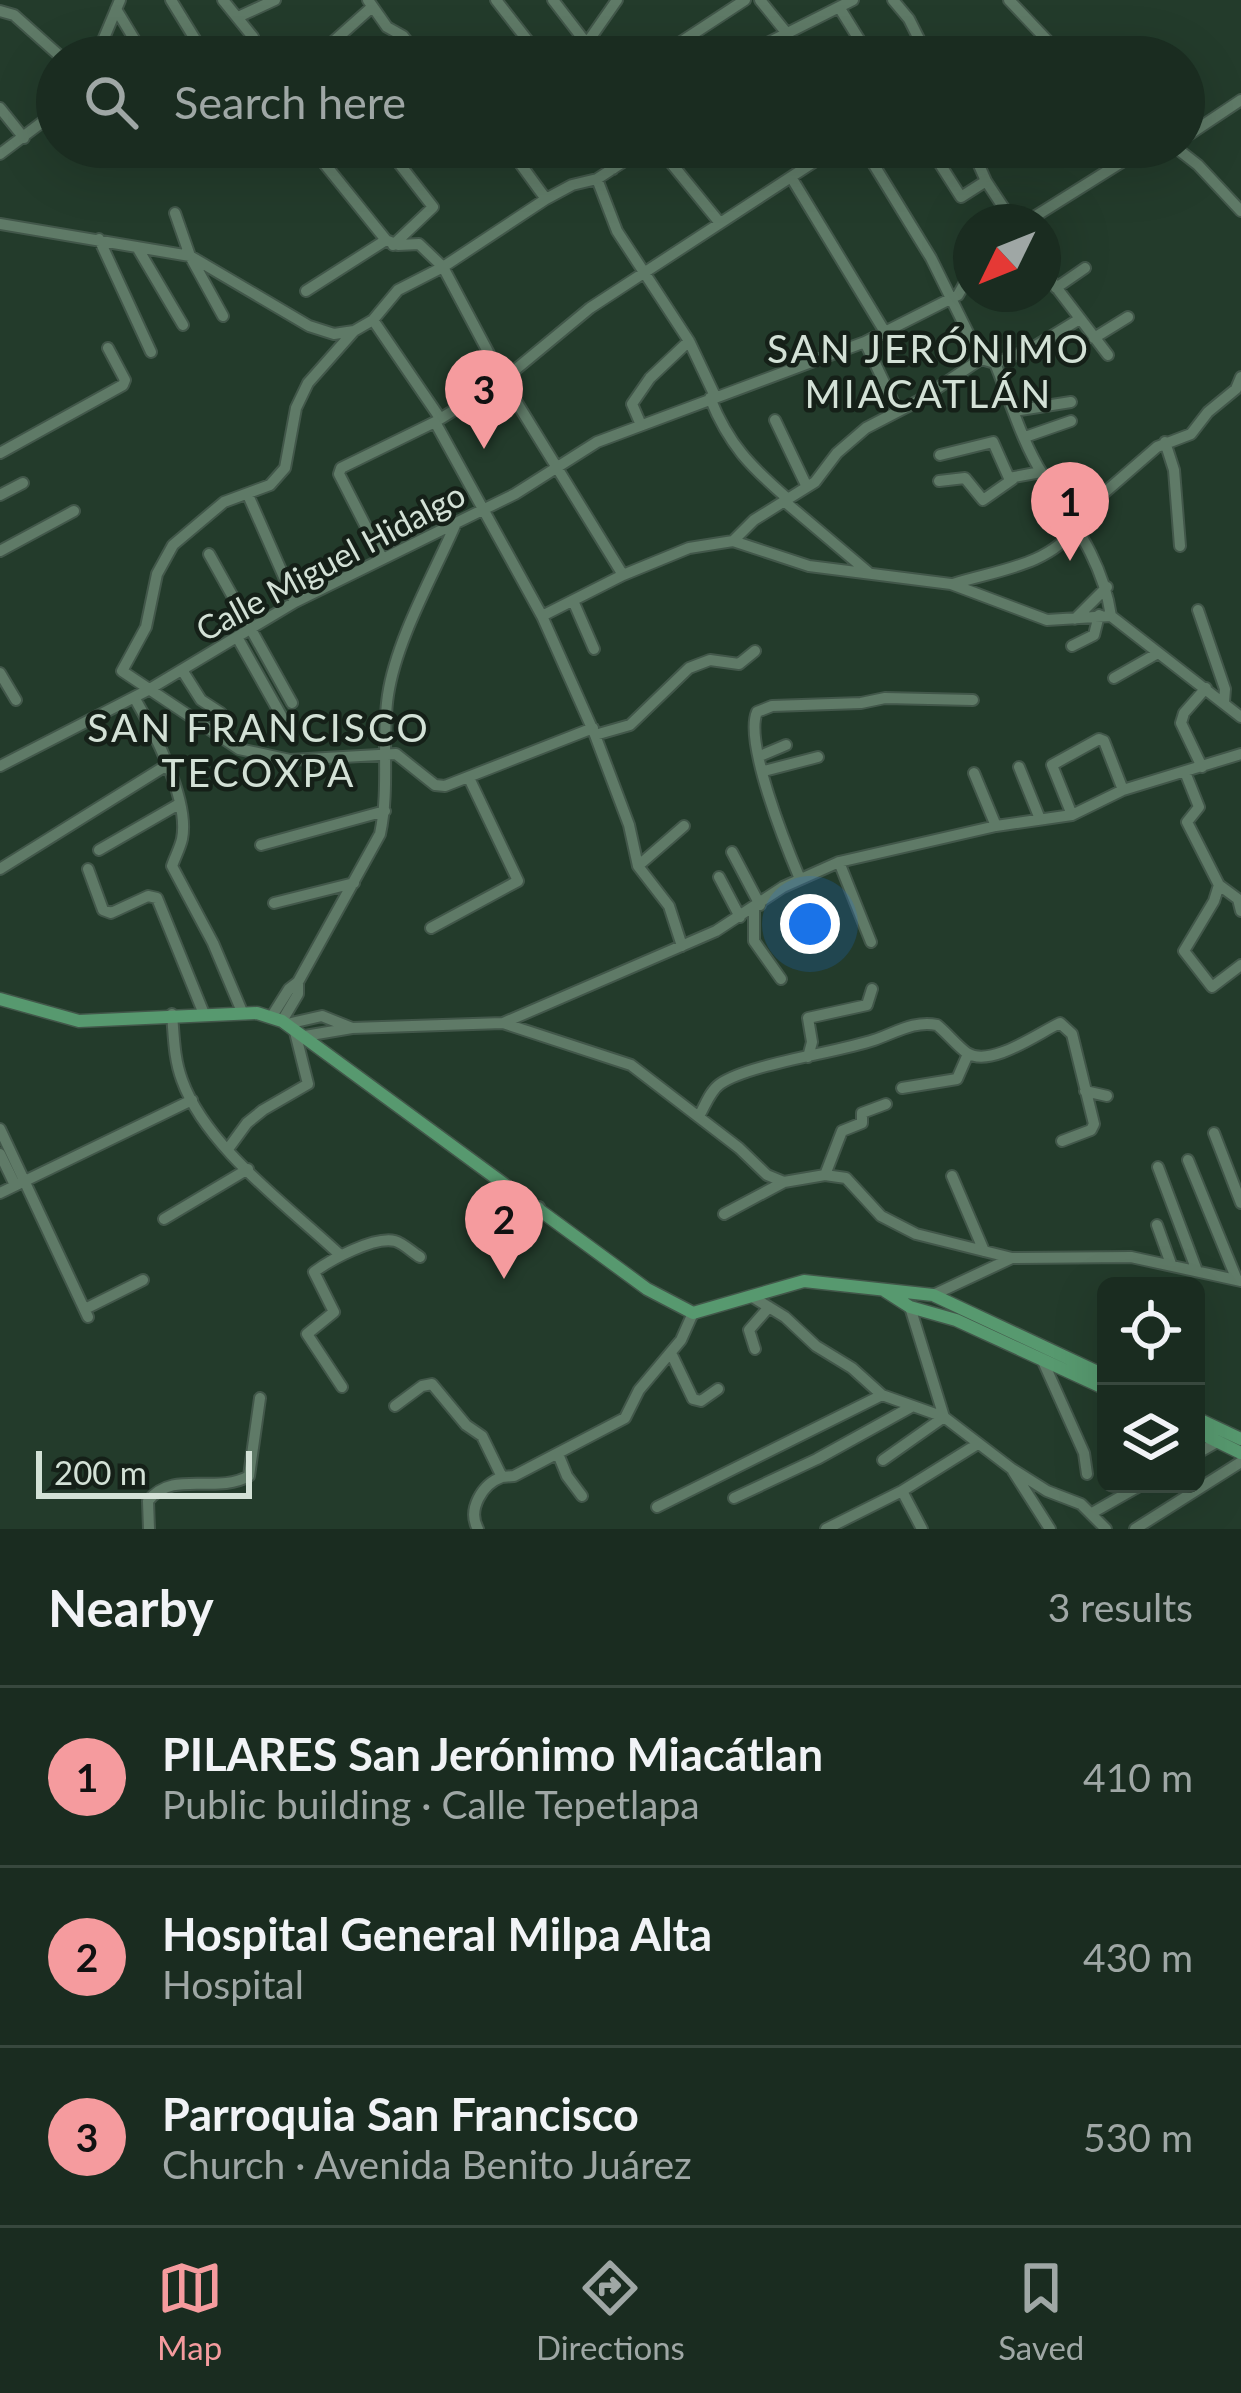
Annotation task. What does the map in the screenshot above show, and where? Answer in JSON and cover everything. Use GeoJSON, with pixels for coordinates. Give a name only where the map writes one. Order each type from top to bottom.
{"type":"FeatureCollection","features":[{"type":"Feature","properties":{"kind":"main road"},"geometry":{"type":"LineString","coordinates":[[0,999],[79,1021],[243,1013],[288,1025],[646,1289],[693,1313],[804,1280],[915,1291],[933,1295],[1101,1385]]}},
{"type":"Feature","properties":{"kind":"main road"},"geometry":{"type":"LineString","coordinates":[[885,1291],[910,1307],[956,1320],[1042,1359],[1097,1374]]}},
{"type":"Feature","properties":{"kind":"main road"},"geometry":{"type":"LineString","coordinates":[[910,1307],[908,1299],[915,1291]]}},
{"type":"Feature","properties":{"kind":"main road"},"geometry":{"type":"LineString","coordinates":[[927,1312],[936,1305],[933,1295]]}},
{"type":"Feature","properties":{"kind":"main road"},"geometry":{"type":"LineString","coordinates":[[1205,1422],[1241,1439]]}},
{"type":"Feature","properties":{"kind":"main road"},"geometry":{"type":"LineString","coordinates":[[1205,1435],[1241,1453]]}},
{"type":"Feature","properties":{"kind":"street"},"geometry":{"type":"LineString","coordinates":[[171,0],[193,36]]}},
{"type":"Feature","properties":{"kind":"street"},"geometry":{"type":"LineString","coordinates":[[223,0],[249,36]]}},
{"type":"Feature","properties":{"kind":"street"},"geometry":{"type":"LineString","coordinates":[[238,17],[274,0]]}},
{"type":"Feature","properties":{"kind":"street"},"geometry":{"type":"LineString","coordinates":[[496,0],[524,36]]}},
{"type":"Feature","properties":{"kind":"street"},"geometry":{"type":"LineString","coordinates":[[553,0],[581,36]]}},
{"type":"Feature","properties":{"kind":"street"},"geometry":{"type":"LineString","coordinates":[[592,36],[617,0]]}},
{"type":"Feature","properties":{"kind":"street"},"geometry":{"type":"LineString","coordinates":[[690,36],[745,0]]}},
{"type":"Feature","properties":{"kind":"street"},"geometry":{"type":"LineString","coordinates":[[760,0],[791,36]]}},
{"type":"Feature","properties":{"kind":"street"},"geometry":{"type":"LineString","coordinates":[[893,0],[918,36]]}},
{"type":"Feature","properties":{"kind":"street"},"geometry":{"type":"LineString","coordinates":[[1009,0],[1041,36]]}},
{"type":"Feature","properties":{"kind":"street"},"geometry":{"type":"LineString","coordinates":[[783,36],[848,2],[862,36]]}},
{"type":"Feature","properties":{"kind":"street"},"geometry":{"type":"LineString","coordinates":[[337,36],[370,3],[387,28],[403,36]]}},
{"type":"Feature","properties":{"kind":"street"},"geometry":{"type":"LineString","coordinates":[[105,36],[118,4]]}},
{"type":"Feature","properties":{"kind":"street"},"geometry":{"type":"LineString","coordinates":[[118,4],[134,36]]}},
{"type":"Feature","properties":{"kind":"street"},"geometry":{"type":"LineString","coordinates":[[0,11],[14,15],[38,36]]}},
{"type":"Feature","properties":{"kind":"street"},"geometry":{"type":"LineString","coordinates":[[1205,124],[1241,100]]}},
{"type":"Feature","properties":{"kind":"street"},"geometry":{"type":"LineString","coordinates":[[0,108],[25,138]]}},
{"type":"Feature","properties":{"kind":"street"},"geometry":{"type":"LineString","coordinates":[[0,154],[36,129]]}},
{"type":"Feature","properties":{"kind":"street"},"geometry":{"type":"LineString","coordinates":[[328,168],[389,242],[419,244],[443,268],[503,380],[623,575]]}},
{"type":"Feature","properties":{"kind":"street"},"geometry":{"type":"LineString","coordinates":[[306,291],[389,242],[433,207],[402,168]]}},
{"type":"Feature","properties":{"kind":"street"},"geometry":{"type":"LineString","coordinates":[[523,168],[546,199]]}},
{"type":"Feature","properties":{"kind":"street"},"geometry":{"type":"LineString","coordinates":[[675,168],[720,223]]}},
{"type":"Feature","properties":{"kind":"street"},"geometry":{"type":"LineString","coordinates":[[382,558],[339,474],[345,466],[438,420],[503,380],[590,308],[805,168]]}},
{"type":"Feature","properties":{"kind":"street"},"geometry":{"type":"LineString","coordinates":[[875,168],[952,298],[981,358],[995,364],[1041,472],[1075,523],[1107,587],[1105,615],[1094,635],[1072,646]]}},
{"type":"Feature","properties":{"kind":"street"},"geometry":{"type":"LineString","coordinates":[[943,168],[961,196],[986,181]]}},
{"type":"Feature","properties":{"kind":"street"},"geometry":{"type":"LineString","coordinates":[[980,168],[1001,204]]}},
{"type":"Feature","properties":{"kind":"street"},"geometry":{"type":"LineString","coordinates":[[1055,204],[1114,168]]}},
{"type":"Feature","properties":{"kind":"street"},"geometry":{"type":"LineString","coordinates":[[1201,168],[1241,211]]}},
{"type":"Feature","properties":{"kind":"street"},"geometry":{"type":"LineString","coordinates":[[613,169],[546,199],[443,268],[398,290],[373,320],[354,331],[308,383],[296,408],[285,468],[270,485],[224,502],[173,545],[157,574],[146,627],[122,671],[239,749],[290,760],[400,755],[435,784],[445,786],[594,732],[630,725],[689,668],[710,660],[739,664],[754,651]]}},
{"type":"Feature","properties":{"kind":"street"},"geometry":{"type":"LineString","coordinates":[[791,177],[885,332]]}},
{"type":"Feature","properties":{"kind":"street"},"geometry":{"type":"LineString","coordinates":[[597,179],[616,231],[689,341],[726,436],[751,467],[870,574]]}},
{"type":"Feature","properties":{"kind":"street"},"geometry":{"type":"LineString","coordinates":[[176,213],[190,256],[223,316]]}},
{"type":"Feature","properties":{"kind":"street"},"geometry":{"type":"LineString","coordinates":[[0,224],[190,256],[321,332],[354,331]]}},
{"type":"Feature","properties":{"kind":"street"},"geometry":{"type":"LineString","coordinates":[[99,239],[151,352]]}},
{"type":"Feature","properties":{"kind":"street"},"geometry":{"type":"LineString","coordinates":[[137,247],[183,325]]}},
{"type":"Feature","properties":{"kind":"street"},"geometry":{"type":"LineString","coordinates":[[1061,285],[1085,268]]}},
{"type":"Feature","properties":{"kind":"street"},"geometry":{"type":"LineString","coordinates":[[1061,295],[1108,355]]}},
{"type":"Feature","properties":{"kind":"street","name":"Calle Miguel Hidalgo"},"geometry":{"type":"LineString","coordinates":[[0,766],[148,690],[295,602],[484,509],[597,442],[865,342],[952,298]]}},
{"type":"Feature","properties":{"kind":"street"},"geometry":{"type":"LineString","coordinates":[[1094,338],[1128,317]]}},
{"type":"Feature","properties":{"kind":"street"},"geometry":{"type":"LineString","coordinates":[[373,320],[438,420],[542,616],[594,732],[638,866],[669,906],[682,946]]}},
{"type":"Feature","properties":{"kind":"street"},"geometry":{"type":"LineString","coordinates":[[995,364],[1078,320]]}},
{"type":"Feature","properties":{"kind":"street"},"geometry":{"type":"LineString","coordinates":[[641,425],[632,404],[650,378],[689,341]]}},
{"type":"Feature","properties":{"kind":"street"},"geometry":{"type":"LineString","coordinates":[[865,342],[897,410]]}},
{"type":"Feature","properties":{"kind":"street"},"geometry":{"type":"LineString","coordinates":[[0,453],[123,385],[108,348]]}},
{"type":"Feature","properties":{"kind":"street"},"geometry":{"type":"LineString","coordinates":[[733,541],[754,520],[807,487],[855,437],[981,358]]}},
{"type":"Feature","properties":{"kind":"street"},"geometry":{"type":"LineString","coordinates":[[951,584],[1054,552],[1075,523],[1165,442],[1191,434],[1236,389],[1241,377]]}},
{"type":"Feature","properties":{"kind":"street"},"geometry":{"type":"LineString","coordinates":[[1014,411],[1071,402]]}},
{"type":"Feature","properties":{"kind":"street"},"geometry":{"type":"LineString","coordinates":[[775,420],[807,487]]}},
{"type":"Feature","properties":{"kind":"street"},"geometry":{"type":"LineString","coordinates":[[1025,436],[1071,421]]}},
{"type":"Feature","properties":{"kind":"street"},"geometry":{"type":"LineString","coordinates":[[940,455],[993,442],[1013,479]]}},
{"type":"Feature","properties":{"kind":"street"},"geometry":{"type":"LineString","coordinates":[[1165,442],[1174,470],[1180,546]]}},
{"type":"Feature","properties":{"kind":"street"},"geometry":{"type":"LineString","coordinates":[[939,482],[965,478],[983,500],[1013,479],[1041,472]]}},
{"type":"Feature","properties":{"kind":"street"},"geometry":{"type":"LineString","coordinates":[[0,495],[23,483]]}},
{"type":"Feature","properties":{"kind":"street"},"geometry":{"type":"LineString","coordinates":[[248,495],[295,602]]}},
{"type":"Feature","properties":{"kind":"street"},"geometry":{"type":"LineString","coordinates":[[0,551],[74,511]]}},
{"type":"Feature","properties":{"kind":"street"},"geometry":{"type":"LineString","coordinates":[[228,1149],[262,1110],[308,1084],[288,1025],[298,982],[380,834],[385,811],[388,694],[456,523]]}},
{"type":"Feature","properties":{"kind":"street"},"geometry":{"type":"LineString","coordinates":[[542,616],[623,575],[706,542],[733,541],[809,566],[951,584],[1031,617],[1074,620],[1105,615],[1241,716]]}},
{"type":"Feature","properties":{"kind":"street"},"geometry":{"type":"LineString","coordinates":[[209,554],[292,703]]}},
{"type":"Feature","properties":{"kind":"street"},"geometry":{"type":"LineString","coordinates":[[1074,620],[1107,587]]}},
{"type":"Feature","properties":{"kind":"street"},"geometry":{"type":"LineString","coordinates":[[574,602],[594,649]]}},
{"type":"Feature","properties":{"kind":"street"},"geometry":{"type":"LineString","coordinates":[[1198,610],[1225,689],[1225,702]]}},
{"type":"Feature","properties":{"kind":"street"},"geometry":{"type":"LineString","coordinates":[[236,637],[282,717]]}},
{"type":"Feature","properties":{"kind":"street"},"geometry":{"type":"LineString","coordinates":[[1114,678],[1158,653]]}},
{"type":"Feature","properties":{"kind":"street"},"geometry":{"type":"LineString","coordinates":[[182,670],[201,700],[220,713]]}},
{"type":"Feature","properties":{"kind":"street"},"geometry":{"type":"LineString","coordinates":[[0,674],[16,700]]}},
{"type":"Feature","properties":{"kind":"street"},"geometry":{"type":"LineString","coordinates":[[1202,767],[1181,722],[1206,688]]}},
{"type":"Feature","properties":{"kind":"street"},"geometry":{"type":"LineString","coordinates":[[134,697],[167,765],[179,804],[183,836],[172,866],[243,1013]]}},
{"type":"Feature","properties":{"kind":"street"},"geometry":{"type":"LineString","coordinates":[[800,879],[780,832],[753,718],[763,708],[885,698],[973,700]]}},
{"type":"Feature","properties":{"kind":"street"},"geometry":{"type":"LineString","coordinates":[[1072,815],[1054,765],[1102,739],[1123,790]]}},
{"type":"Feature","properties":{"kind":"street"},"geometry":{"type":"LineString","coordinates":[[760,756],[786,745]]}},
{"type":"Feature","properties":{"kind":"street"},"geometry":{"type":"LineString","coordinates":[[503,1023],[682,946],[839,862],[996,826],[1072,815],[1123,790],[1241,754]]}},
{"type":"Feature","properties":{"kind":"street"},"geometry":{"type":"LineString","coordinates":[[764,771],[818,757]]}},
{"type":"Feature","properties":{"kind":"street"},"geometry":{"type":"LineString","coordinates":[[0,869],[167,765]]}},
{"type":"Feature","properties":{"kind":"street"},"geometry":{"type":"LineString","coordinates":[[1019,767],[1040,819]]}},
{"type":"Feature","properties":{"kind":"street"},"geometry":{"type":"LineString","coordinates":[[1185,772],[1199,807],[1187,822],[1219,885],[1238,899],[1241,911]]}},
{"type":"Feature","properties":{"kind":"street"},"geometry":{"type":"LineString","coordinates":[[974,773],[996,826]]}},
{"type":"Feature","properties":{"kind":"street"},"geometry":{"type":"LineString","coordinates":[[431,928],[518,881],[469,778]]}},
{"type":"Feature","properties":{"kind":"street"},"geometry":{"type":"LineString","coordinates":[[99,850],[179,804]]}},
{"type":"Feature","properties":{"kind":"street"},"geometry":{"type":"LineString","coordinates":[[261,845],[385,811]]}},
{"type":"Feature","properties":{"kind":"street"},"geometry":{"type":"LineString","coordinates":[[638,866],[684,826]]}},
{"type":"Feature","properties":{"kind":"street"},"geometry":{"type":"LineString","coordinates":[[732,852],[757,907],[754,941],[781,979]]}},
{"type":"Feature","properties":{"kind":"street"},"geometry":{"type":"LineString","coordinates":[[839,862],[871,942]]}},
{"type":"Feature","properties":{"kind":"street"},"geometry":{"type":"LineString","coordinates":[[88,869],[103,910],[111,913],[148,896],[157,898],[204,1014]]}},
{"type":"Feature","properties":{"kind":"street"},"geometry":{"type":"LineString","coordinates":[[718,878],[740,917]]}},
{"type":"Feature","properties":{"kind":"street"},"geometry":{"type":"LineString","coordinates":[[274,903],[354,883]]}},
{"type":"Feature","properties":{"kind":"street"},"geometry":{"type":"LineString","coordinates":[[1219,885],[1184,951],[1212,987],[1241,965]]}},
{"type":"Feature","properties":{"kind":"street"},"geometry":{"type":"LineString","coordinates":[[808,1057],[812,1042],[808,1018],[867,1005],[872,989]]}},
{"type":"Feature","properties":{"kind":"street"},"geometry":{"type":"LineString","coordinates":[[172,1014],[175,1057],[192,1100],[228,1149],[339,1254]]}},
{"type":"Feature","properties":{"kind":"street"},"geometry":{"type":"LineString","coordinates":[[288,1025],[322,1016],[352,1028]]}},
{"type":"Feature","properties":{"kind":"street"},"geometry":{"type":"LineString","coordinates":[[288,1025],[503,1023],[631,1065],[700,1116],[767,1175],[784,1182]]}},
{"type":"Feature","properties":{"kind":"street"},"geometry":{"type":"LineString","coordinates":[[700,1116],[713,1091],[724,1082],[922,1023],[937,1025],[968,1054],[986,1057],[1016,1048],[1060,1023],[1072,1034],[1094,1127],[1061,1141]]}},
{"type":"Feature","properties":{"kind":"street"},"geometry":{"type":"LineString","coordinates":[[902,1088],[957,1079],[968,1054]]}},
{"type":"Feature","properties":{"kind":"street"},"geometry":{"type":"LineString","coordinates":[[1085,1091],[1107,1096]]}},
{"type":"Feature","properties":{"kind":"street"},"geometry":{"type":"LineString","coordinates":[[9,1186],[192,1100]]}},
{"type":"Feature","properties":{"kind":"street"},"geometry":{"type":"LineString","coordinates":[[826,1174],[842,1131],[862,1123],[862,1113],[886,1104]]}},
{"type":"Feature","properties":{"kind":"street"},"geometry":{"type":"LineString","coordinates":[[0,1129],[9,1186]]}},
{"type":"Feature","properties":{"kind":"street"},"geometry":{"type":"LineString","coordinates":[[1214,1133],[1241,1203]]}},
{"type":"Feature","properties":{"kind":"street"},"geometry":{"type":"LineString","coordinates":[[0,1154],[9,1186],[86,1313],[142,1280]]}},
{"type":"Feature","properties":{"kind":"street"},"geometry":{"type":"LineString","coordinates":[[1187,1160],[1239,1281]]}},
{"type":"Feature","properties":{"kind":"street"},"geometry":{"type":"LineString","coordinates":[[1158,1167],[1197,1270]]}},
{"type":"Feature","properties":{"kind":"street"},"geometry":{"type":"LineString","coordinates":[[164,1220],[248,1169]]}},
{"type":"Feature","properties":{"kind":"street"},"geometry":{"type":"LineString","coordinates":[[724,1214],[784,1182],[826,1174],[853,1181],[881,1216],[896,1226],[984,1251],[1012,1258],[1131,1257],[1239,1281]]}},
{"type":"Feature","properties":{"kind":"street"},"geometry":{"type":"LineString","coordinates":[[952,1176],[984,1251]]}},
{"type":"Feature","properties":{"kind":"street"},"geometry":{"type":"LineString","coordinates":[[479,1239],[539,1208]]}},
{"type":"Feature","properties":{"kind":"street"},"geometry":{"type":"LineString","coordinates":[[1157,1225],[1172,1264]]}},
{"type":"Feature","properties":{"kind":"street"},"geometry":{"type":"LineString","coordinates":[[342,1387],[307,1334],[334,1312],[314,1272],[339,1254],[395,1241],[420,1257]]}},
{"type":"Feature","properties":{"kind":"street"},"geometry":{"type":"LineString","coordinates":[[933,1295],[1012,1258]]}},
{"type":"Feature","properties":{"kind":"street"},"geometry":{"type":"LineString","coordinates":[[751,1296],[785,1316],[816,1346],[852,1368],[882,1395],[944,1418],[1012,1469],[1092,1514],[1106,1529]]}},
{"type":"Feature","properties":{"kind":"street"},"geometry":{"type":"LineString","coordinates":[[755,1349],[749,1330],[769,1307]]}},
{"type":"Feature","properties":{"kind":"street"},"geometry":{"type":"LineString","coordinates":[[910,1307],[944,1418]]}},
{"type":"Feature","properties":{"kind":"street"},"geometry":{"type":"LineString","coordinates":[[478,1529],[473,1516],[489,1482],[514,1476],[626,1418],[639,1390],[671,1353],[693,1313]]}},
{"type":"Feature","properties":{"kind":"street"},"geometry":{"type":"LineString","coordinates":[[671,1353],[693,1399],[700,1401],[718,1389]]}},
{"type":"Feature","properties":{"kind":"street"},"geometry":{"type":"LineString","coordinates":[[1042,1359],[1084,1453],[1087,1474]]}},
{"type":"Feature","properties":{"kind":"street"},"geometry":{"type":"LineString","coordinates":[[394,1406],[422,1386],[438,1387],[466,1425],[482,1436],[502,1477]]}},
{"type":"Feature","properties":{"kind":"street"},"geometry":{"type":"LineString","coordinates":[[657,1507],[882,1395]]}},
{"type":"Feature","properties":{"kind":"street"},"geometry":{"type":"LineString","coordinates":[[149,1529],[148,1502],[157,1491],[183,1482],[233,1485],[248,1476],[260,1398]]}},
{"type":"Feature","properties":{"kind":"street"},"geometry":{"type":"LineString","coordinates":[[734,1498],[911,1407]]}},
{"type":"Feature","properties":{"kind":"street"},"geometry":{"type":"LineString","coordinates":[[883,1460],[944,1418]]}},
{"type":"Feature","properties":{"kind":"street"},"geometry":{"type":"LineString","coordinates":[[1205,1449],[1219,1441]]}},
{"type":"Feature","properties":{"kind":"street"},"geometry":{"type":"LineString","coordinates":[[826,1529],[902,1491],[976,1445]]}},
{"type":"Feature","properties":{"kind":"street"},"geometry":{"type":"LineString","coordinates":[[557,1454],[582,1496]]}},
{"type":"Feature","properties":{"kind":"street"},"geometry":{"type":"LineString","coordinates":[[1135,1529],[1241,1462]]}},
{"type":"Feature","properties":{"kind":"street"},"geometry":{"type":"LineString","coordinates":[[1012,1469],[1050,1529]]}},
{"type":"Feature","properties":{"kind":"street"},"geometry":{"type":"LineString","coordinates":[[902,1491],[922,1529]]}},
{"type":"Feature","properties":{"kind":"street"},"geometry":{"type":"LineString","coordinates":[[1092,1514],[1128,1493]]}},
{"type":"Feature","properties":{"kind":"place","name":"Parroquia San Francisco"},"geometry":{"type":"Point","coordinates":[484,449]}},
{"type":"Feature","properties":{"kind":"place","name":"PILARES San Jerónimo Miacátlan"},"geometry":{"type":"Point","coordinates":[1070,561]}},
{"type":"Feature","properties":{"kind":"place","name":"Hospital General Milpa Alta"},"geometry":{"type":"Point","coordinates":[504,1279]}},
{"type":"Feature","properties":{"kind":"district","name":"SAN JERÓNIMO MIACATLÁN"},"geometry":{"type":"Point","coordinates":[929,370]}},
{"type":"Feature","properties":{"kind":"district","name":"SAN FRANCISCO TECOXPA"},"geometry":{"type":"Point","coordinates":[259,750]}}]}
